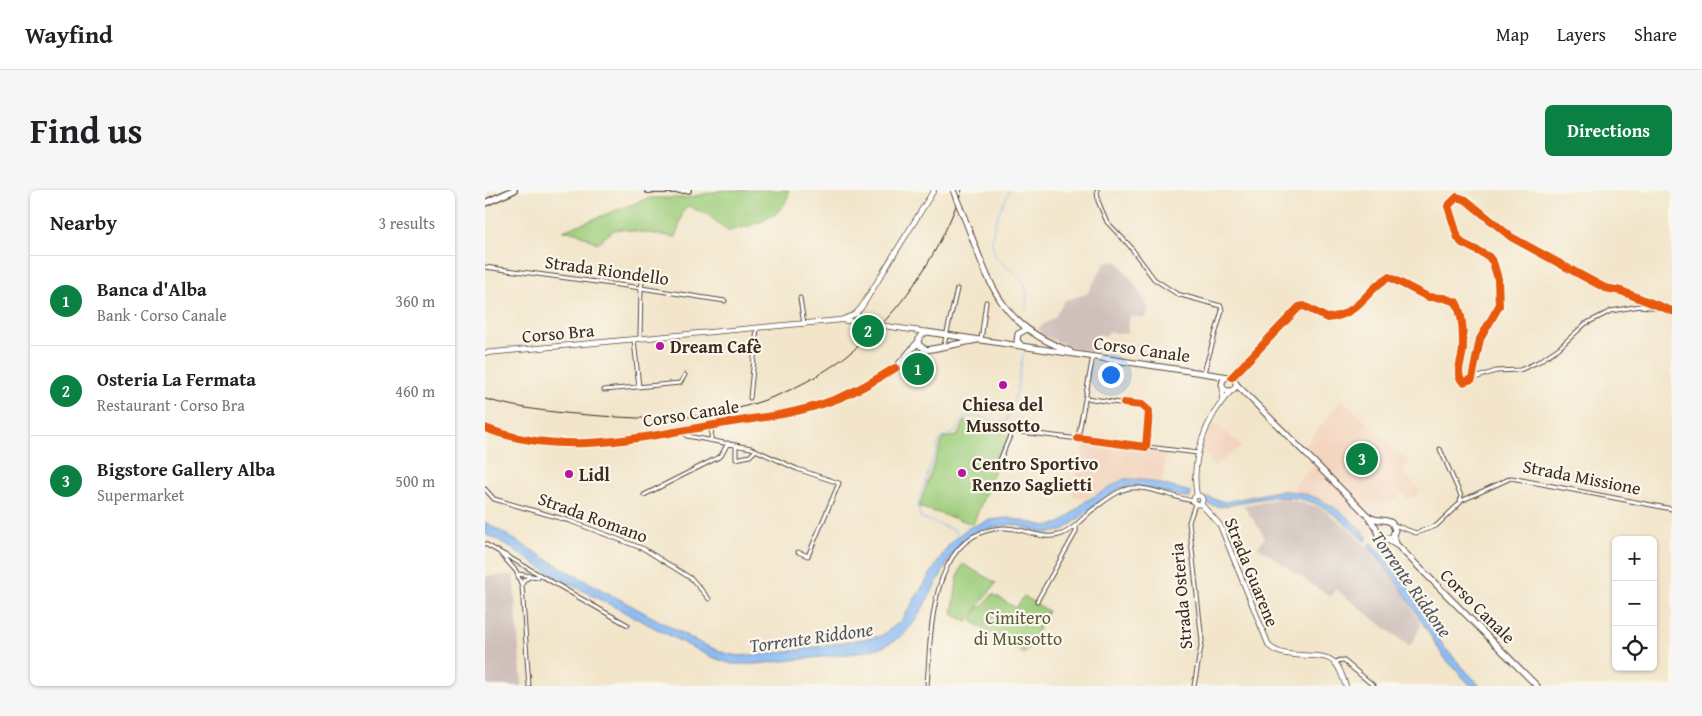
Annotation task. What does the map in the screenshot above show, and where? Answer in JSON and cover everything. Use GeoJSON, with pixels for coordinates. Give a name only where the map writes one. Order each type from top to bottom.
{"type":"FeatureCollection","features":[{"type":"Feature","properties":{"kind":"highway"},"geometry":{"type":"LineString","coordinates":[[485,203],[514,190]]}},
{"type":"Feature","properties":{"kind":"highway"},"geometry":{"type":"LineString","coordinates":[[648,190],[688,190]]}},
{"type":"Feature","properties":{"kind":"main road"},"geometry":{"type":"LineString","coordinates":[[953,190],[991,283],[1013,319],[1023,346],[1033,342],[1033,334]]}},
{"type":"Feature","properties":{"kind":"main road","name":"Corso Canale"},"geometry":{"type":"LineString","coordinates":[[1013,319],[1048,343],[1077,353]]}},
{"type":"Feature","properties":{"kind":"main road"},"geometry":{"type":"LineString","coordinates":[[1005,344],[1027,329]]}},
{"type":"Feature","properties":{"kind":"main road"},"geometry":{"type":"LineString","coordinates":[[918,340],[920,346],[929,349],[935,342],[929,333]]}},
{"type":"Feature","properties":{"kind":"main road","name":"Corso Canale"},"geometry":{"type":"LineString","coordinates":[[908,358],[918,340],[929,333],[1077,353],[1230,377],[1367,516],[1378,536],[1398,546],[1537,686]]}},
{"type":"Feature","properties":{"kind":"main road","name":"Corso Canale"},"geometry":{"type":"LineString","coordinates":[[485,428],[524,439],[579,444],[615,441],[787,413],[824,403],[858,390],[908,358],[929,349],[979,341]]}},
{"type":"Feature","properties":{"kind":"main road","name":"Corso Canale"},"geometry":{"type":"LineString","coordinates":[[1204,372],[1216,378],[1222,386],[1248,395]]}},
{"type":"Feature","properties":{"kind":"main road"},"geometry":{"type":"LineString","coordinates":[[1222,386],[1230,377]]}},
{"type":"Feature","properties":{"kind":"main road"},"geometry":{"type":"LineString","coordinates":[[1232,391],[1236,384]]}},
{"type":"Feature","properties":{"kind":"main road","name":"Corso Canale"},"geometry":{"type":"LineString","coordinates":[[1367,516],[1380,521],[1387,520],[1393,524],[1393,534],[1398,546]]}},
{"type":"Feature","properties":{"kind":"main road"},"geometry":{"type":"LineString","coordinates":[[1375,528],[1380,521]]}},
{"type":"Feature","properties":{"kind":"main road"},"geometry":{"type":"LineString","coordinates":[[1386,539],[1393,534]]}},
{"type":"Feature","properties":{"kind":"street"},"geometry":{"type":"LineString","coordinates":[[929,333],[869,324],[857,318],[861,308],[934,190]]}},
{"type":"Feature","properties":{"kind":"street"},"geometry":{"type":"LineString","coordinates":[[1097,190],[1098,201],[1107,222],[1129,244],[1154,279],[1177,294],[1221,306],[1223,311],[1204,372]]}},
{"type":"Feature","properties":{"kind":"street"},"geometry":{"type":"LineString","coordinates":[[1472,380],[1480,339],[1497,312],[1500,293],[1493,262],[1488,256],[1462,243],[1458,238],[1449,206],[1457,197],[1466,200],[1511,237],[1605,288],[1663,306],[1672,311]]}},
{"type":"Feature","properties":{"kind":"street","name":"Strada Riondello"},"geometry":{"type":"LineString","coordinates":[[485,267],[725,301]]}},
{"type":"Feature","properties":{"kind":"street"},"geometry":{"type":"LineString","coordinates":[[640,339],[641,288],[644,272]]}},
{"type":"Feature","properties":{"kind":"street"},"geometry":{"type":"LineString","coordinates":[[1230,377],[1299,307],[1304,306],[1327,318],[1344,314],[1361,303],[1383,280],[1389,277],[1427,297],[1444,298],[1455,302],[1462,316],[1463,351],[1458,375],[1463,382],[1496,372],[1520,370],[1538,362],[1559,348],[1585,324],[1603,314],[1640,306],[1659,308],[1663,306]]}},
{"type":"Feature","properties":{"kind":"street"},"geometry":{"type":"LineString","coordinates":[[945,345],[957,289]]}},
{"type":"Feature","properties":{"kind":"street"},"geometry":{"type":"LineString","coordinates":[[799,298],[804,324]]}},
{"type":"Feature","properties":{"kind":"street"},"geometry":{"type":"LineString","coordinates":[[979,341],[986,302]]}},
{"type":"Feature","properties":{"kind":"street","name":"Corso Bra"},"geometry":{"type":"LineString","coordinates":[[485,353],[857,318]]}},
{"type":"Feature","properties":{"kind":"street"},"geometry":{"type":"LineString","coordinates":[[750,398],[757,328]]}},
{"type":"Feature","properties":{"kind":"street"},"geometry":{"type":"LineString","coordinates":[[913,330],[918,340]]}},
{"type":"Feature","properties":{"kind":"street"},"geometry":{"type":"LineString","coordinates":[[634,340],[639,387]]}},
{"type":"Feature","properties":{"kind":"street"},"geometry":{"type":"LineString","coordinates":[[1078,438],[1093,356]]}},
{"type":"Feature","properties":{"kind":"street"},"geometry":{"type":"LineString","coordinates":[[604,390],[680,384],[685,375]]}},
{"type":"Feature","properties":{"kind":"street"},"geometry":{"type":"LineString","coordinates":[[1222,386],[1222,401]]}},
{"type":"Feature","properties":{"kind":"street"},"geometry":{"type":"LineString","coordinates":[[927,686],[932,614],[937,593],[942,576],[960,548],[979,534],[995,529],[1016,528],[1042,536],[1053,537],[1064,534],[1076,526],[1091,511],[1119,491],[1128,488],[1143,489],[1196,503],[1195,485],[1201,441],[1222,401],[1232,391]]}},
{"type":"Feature","properties":{"kind":"street"},"geometry":{"type":"LineString","coordinates":[[1086,398],[1146,407],[1150,414],[1146,447]]}},
{"type":"Feature","properties":{"kind":"street"},"geometry":{"type":"LineString","coordinates":[[711,439],[712,425]]}},
{"type":"Feature","properties":{"kind":"street"},"geometry":{"type":"LineString","coordinates":[[681,430],[687,436],[711,439],[755,450],[803,472],[839,483],[808,556],[798,552]]}},
{"type":"Feature","properties":{"kind":"street"},"geometry":{"type":"LineString","coordinates":[[1000,460],[1012,431],[1198,453]]}},
{"type":"Feature","properties":{"kind":"street"},"geometry":{"type":"LineString","coordinates":[[645,496],[721,456],[728,443]]}},
{"type":"Feature","properties":{"kind":"street"},"geometry":{"type":"LineString","coordinates":[[736,445],[736,459],[750,456],[755,450]]}},
{"type":"Feature","properties":{"kind":"street"},"geometry":{"type":"LineString","coordinates":[[1440,449],[1461,500]]}},
{"type":"Feature","properties":{"kind":"street","name":"Strada Missione"},"geometry":{"type":"LineString","coordinates":[[1393,524],[1415,533],[1433,527],[1461,500],[1511,478],[1672,509]]}},
{"type":"Feature","properties":{"kind":"street","name":"Strada Romano"},"geometry":{"type":"LineString","coordinates":[[485,489],[494,499],[570,521],[644,548],[692,579],[709,599]]}},
{"type":"Feature","properties":{"kind":"street","name":"Strada Guarene"},"geometry":{"type":"LineString","coordinates":[[1197,496],[1202,498],[1196,503],[1221,525],[1269,646],[1282,654],[1320,657],[1335,663]]}},
{"type":"Feature","properties":{"kind":"street","name":"Strada Osteria"},"geometry":{"type":"LineString","coordinates":[[1194,686],[1202,641],[1189,522],[1196,503]]}},
{"type":"Feature","properties":{"kind":"street"},"geometry":{"type":"LineString","coordinates":[[1037,602],[1076,532],[1076,526]]}},
{"type":"Feature","properties":{"kind":"street","name":"Strada Missione"},"geometry":{"type":"LineString","coordinates":[[1393,534],[1404,529]]}},
{"type":"Feature","properties":{"kind":"street"},"geometry":{"type":"LineString","coordinates":[[485,544],[628,625]]}},
{"type":"Feature","properties":{"kind":"street"},"geometry":{"type":"LineString","coordinates":[[498,551],[517,572],[522,586],[529,686]]}},
{"type":"Feature","properties":{"kind":"street"},"geometry":{"type":"LineString","coordinates":[[517,572],[525,566]]}},
{"type":"Feature","properties":{"kind":"street"},"geometry":{"type":"LineString","coordinates":[[517,572],[541,577]]}},
{"type":"Feature","properties":{"kind":"street"},"geometry":{"type":"LineString","coordinates":[[522,586],[524,580],[532,576]]}},
{"type":"Feature","properties":{"kind":"street"},"geometry":{"type":"LineString","coordinates":[[1345,686],[1335,663],[1340,660],[1344,661],[1374,686]]}},
{"type":"Feature","properties":{"kind":"shaded area"},"geometry":{"type":"Polygon","coordinates":[[[1106,261],[1118,262],[1134,283],[1149,309],[1145,318],[1130,316],[1127,334],[1108,332],[1106,336],[1097,334],[1092,352],[1077,349],[1043,336],[1038,328],[1054,318],[1065,300],[1087,294],[1106,261]]]}},
{"type":"Feature","properties":{"kind":"shaded area"},"geometry":{"type":"Polygon","coordinates":[[[1342,400],[1410,463],[1403,471],[1420,491],[1413,498],[1408,499],[1403,493],[1384,509],[1378,519],[1371,525],[1372,534],[1369,537],[1352,518],[1333,504],[1298,492],[1293,487],[1319,461],[1305,446],[1342,400]]]}},
{"type":"Feature","properties":{"kind":"shaded area"},"geometry":{"type":"Polygon","coordinates":[[[1214,422],[1242,446],[1214,467],[1201,447],[1214,422]]]}},
{"type":"Feature","properties":{"kind":"shaded area"},"geometry":{"type":"Polygon","coordinates":[[[1085,443],[1166,452],[1162,483],[1125,477],[1085,499],[1072,496],[1085,443]]]}},
{"type":"Feature","properties":{"kind":"shaded area"},"geometry":{"type":"Polygon","coordinates":[[[1283,498],[1320,507],[1347,527],[1370,551],[1401,589],[1421,625],[1410,647],[1335,589],[1330,597],[1258,547],[1265,537],[1243,505],[1283,498]]]}},
{"type":"Feature","properties":{"kind":"shaded area"},"geometry":{"type":"Polygon","coordinates":[[[513,575],[522,686],[485,686],[485,576],[513,575]]]}},
{"type":"Feature","properties":{"kind":"green space"},"geometry":{"type":"Polygon","coordinates":[[[723,190],[789,190],[787,200],[775,214],[757,223],[728,231],[708,215],[688,206],[683,211],[676,237],[620,229],[614,230],[597,243],[576,232],[563,231],[648,198],[686,198],[723,190]]]}},
{"type":"Feature","properties":{"kind":"green space","name":"Centro Sportivo Renzo Saglietti"},"geometry":{"type":"Polygon","coordinates":[[[965,421],[1009,435],[973,524],[919,507],[943,438],[957,436],[965,421]]]}},
{"type":"Feature","properties":{"kind":"green space"},"geometry":{"type":"Polygon","coordinates":[[[963,564],[996,583],[967,622],[952,614],[957,581],[963,564]]]}},
{"type":"Feature","properties":{"kind":"green space","name":"Cimitero di Mussotto"},"geometry":{"type":"Polygon","coordinates":[[[993,594],[1016,608],[1024,596],[1048,611],[1024,654],[971,621],[979,607],[981,608],[993,594]]]}},
{"type":"Feature","properties":{"kind":"water"},"geometry":{"type":"Polygon","coordinates":[[[1124,479],[1141,479],[1191,492],[1190,498],[1132,485],[1118,489],[1062,531],[1045,533],[1012,524],[977,531],[964,539],[955,550],[915,621],[902,636],[883,647],[857,653],[756,664],[732,664],[709,656],[551,574],[498,540],[485,534],[485,522],[560,567],[702,644],[727,654],[740,656],[786,652],[881,636],[901,621],[950,543],[968,528],[990,520],[1008,518],[1046,526],[1061,523],[1086,501],[1124,479]]]}},
{"type":"Feature","properties":{"kind":"water"},"geometry":{"type":"Polygon","coordinates":[[[1278,491],[1304,494],[1329,504],[1350,519],[1368,538],[1364,541],[1338,517],[1325,508],[1299,499],[1284,497],[1267,498],[1221,506],[1204,502],[1207,497],[1225,502],[1278,491]]]}},
{"type":"Feature","properties":{"kind":"water"},"geometry":{"type":"Polygon","coordinates":[[[1372,543],[1410,590],[1444,647],[1480,686],[1471,686],[1443,656],[1401,588],[1368,546],[1372,543]]]}},
{"type":"Feature","properties":{"kind":"waterway"},"geometry":{"type":"LineString","coordinates":[[1010,190],[997,217],[992,237],[993,246],[995,255],[1017,274],[1024,283],[1026,310]]}},
{"type":"Feature","properties":{"kind":"waterway"},"geometry":{"type":"LineString","coordinates":[[958,537],[956,531],[920,517],[918,503],[940,439],[956,431],[964,417],[983,417],[1001,423],[1007,420],[1016,394],[1023,354]]}},
{"type":"Feature","properties":{"kind":"waterway","name":"Torrente Riddone"},"geometry":{"type":"LineString","coordinates":[[1365,539],[1370,545]]}},
{"type":"Feature","properties":{"kind":"railway"},"geometry":{"type":"LineString","coordinates":[[485,399],[514,406],[557,412],[613,417],[660,418],[695,416],[743,407],[786,392],[826,370],[862,343],[893,311],[921,275],[944,234],[962,190]]}},
{"type":"Feature","properties":{"kind":"cycle path"},"geometry":{"type":"LineString","coordinates":[[1232,377],[1299,307],[1304,306],[1327,318],[1338,316],[1355,307],[1374,288],[1389,277],[1428,297],[1444,298],[1456,302],[1463,330],[1463,352],[1459,374],[1463,382],[1472,379],[1480,339],[1499,306],[1498,279],[1493,262],[1488,256],[1462,243],[1458,238],[1448,206],[1457,197],[1466,200],[1511,237],[1605,288],[1621,291],[1672,311]]}},
{"type":"Feature","properties":{"kind":"cycle path"},"geometry":{"type":"LineString","coordinates":[[485,428],[514,437],[543,442],[602,442],[632,439],[804,409],[848,394],[895,368]]}},
{"type":"Feature","properties":{"kind":"cycle path"},"geometry":{"type":"LineString","coordinates":[[1078,438],[1146,447],[1149,411],[1142,405],[1124,403]]}},
{"type":"Feature","properties":{"kind":"place","name":"Osteria La Fermata"},"geometry":{"type":"Point","coordinates":[868,331]}},
{"type":"Feature","properties":{"kind":"place","name":"Dream Cafè"},"geometry":{"type":"Point","coordinates":[660,346]}},
{"type":"Feature","properties":{"kind":"place","name":"Banca d'Alba"},"geometry":{"type":"Point","coordinates":[918,369]}},
{"type":"Feature","properties":{"kind":"place","name":"Chiesa del Mussotto"},"geometry":{"type":"Point","coordinates":[1003,385]}},
{"type":"Feature","properties":{"kind":"place","name":"Bigstore Gallery Alba"},"geometry":{"type":"Point","coordinates":[1362,459]}},
{"type":"Feature","properties":{"kind":"place","name":"Centro Sportivo Renzo Saglietti"},"geometry":{"type":"Point","coordinates":[962,473]}},
{"type":"Feature","properties":{"kind":"place","name":"Lidl"},"geometry":{"type":"Point","coordinates":[569,474]}}]}
